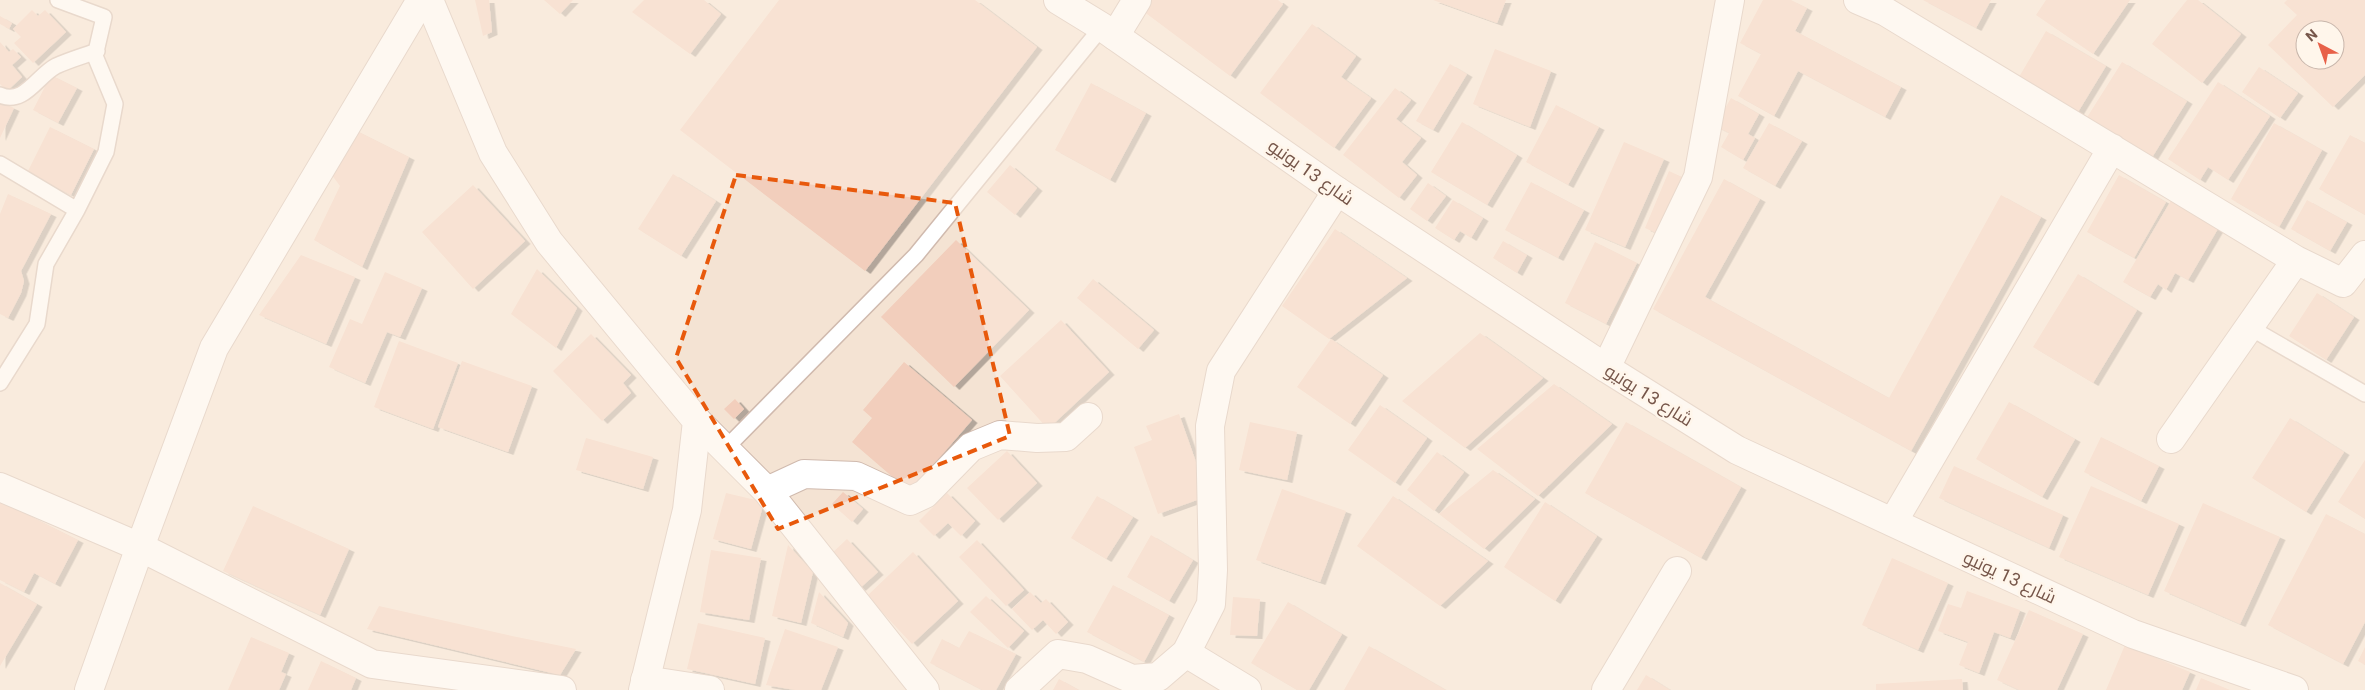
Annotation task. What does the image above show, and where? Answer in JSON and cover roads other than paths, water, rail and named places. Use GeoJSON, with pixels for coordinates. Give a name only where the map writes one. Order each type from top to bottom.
{"type":"FeatureCollection","features":[{"type":"Feature","properties":{"kind":"street"},"geometry":{"type":"LineString","coordinates":[[89,690],[214,348],[421,0]]}},
{"type":"Feature","properties":{"kind":"street"},"geometry":{"type":"LineString","coordinates":[[429,0],[493,153],[549,242],[697,421],[767,491],[925,690]]}},
{"type":"Feature","properties":{"kind":"street","name":"شارع 13 يونيو"},"geometry":{"type":"LineString","coordinates":[[1058,0],[1109,31],[1337,191],[1606,368],[1737,450],[2133,634],[2255,684],[2294,690]]}},
{"type":"Feature","properties":{"kind":"street"},"geometry":{"type":"LineString","coordinates":[[1109,31],[1137,0]]}},
{"type":"Feature","properties":{"kind":"street"},"geometry":{"type":"LineString","coordinates":[[1606,368],[1698,177],[1730,0]]}},
{"type":"Feature","properties":{"kind":"street"},"geometry":{"type":"LineString","coordinates":[[1866,2],[1886,12],[2296,260],[2343,283],[2365,255]]}},
{"type":"Feature","properties":{"kind":"street"},"geometry":{"type":"LineString","coordinates":[[1893,522],[2112,148]]}},
{"type":"Feature","properties":{"kind":"street"},"geometry":{"type":"LineString","coordinates":[[1019,690],[1058,654],[1087,659],[1132,679],[1158,677],[1186,653],[1211,604],[1213,570],[1210,426],[1221,371],[1337,191]]}},
{"type":"Feature","properties":{"kind":"street"},"geometry":{"type":"LineString","coordinates":[[2171,439],[2296,260]]}},
{"type":"Feature","properties":{"kind":"street"},"geometry":{"type":"LineString","coordinates":[[767,491],[804,474],[856,476],[910,501],[925,494],[971,447],[1000,435],[1037,438],[1066,437],[1088,417]]}},
{"type":"Feature","properties":{"kind":"street"},"geometry":{"type":"LineString","coordinates":[[697,421],[687,510],[644,685],[710,690]]}},
{"type":"Feature","properties":{"kind":"street"},"geometry":{"type":"LineString","coordinates":[[0,487],[140,547],[372,664],[562,690]]}},
{"type":"Feature","properties":{"kind":"street"},"geometry":{"type":"LineString","coordinates":[[1606,690],[1677,571]]}},
{"type":"Feature","properties":{"kind":"street"},"geometry":{"type":"LineString","coordinates":[[1186,653],[1239,688]]}},
{"type":"Feature","properties":{"kind":"lane"},"geometry":{"type":"LineString","coordinates":[[0,383],[38,324],[46,264],[77,210],[106,152],[115,104],[95,56],[104,17],[94,6],[58,0]]}},
{"type":"Feature","properties":{"kind":"lane"},"geometry":{"type":"LineString","coordinates":[[725,449],[916,255],[1109,31]]}},
{"type":"Feature","properties":{"kind":"lane"},"geometry":{"type":"LineString","coordinates":[[0,95],[6,98],[24,94],[54,67],[97,51]]}},
{"type":"Feature","properties":{"kind":"lane"},"geometry":{"type":"LineString","coordinates":[[0,164],[77,210]]}},
{"type":"Feature","properties":{"kind":"lane"},"geometry":{"type":"LineString","coordinates":[[2249,327],[2365,394]]}}]}
